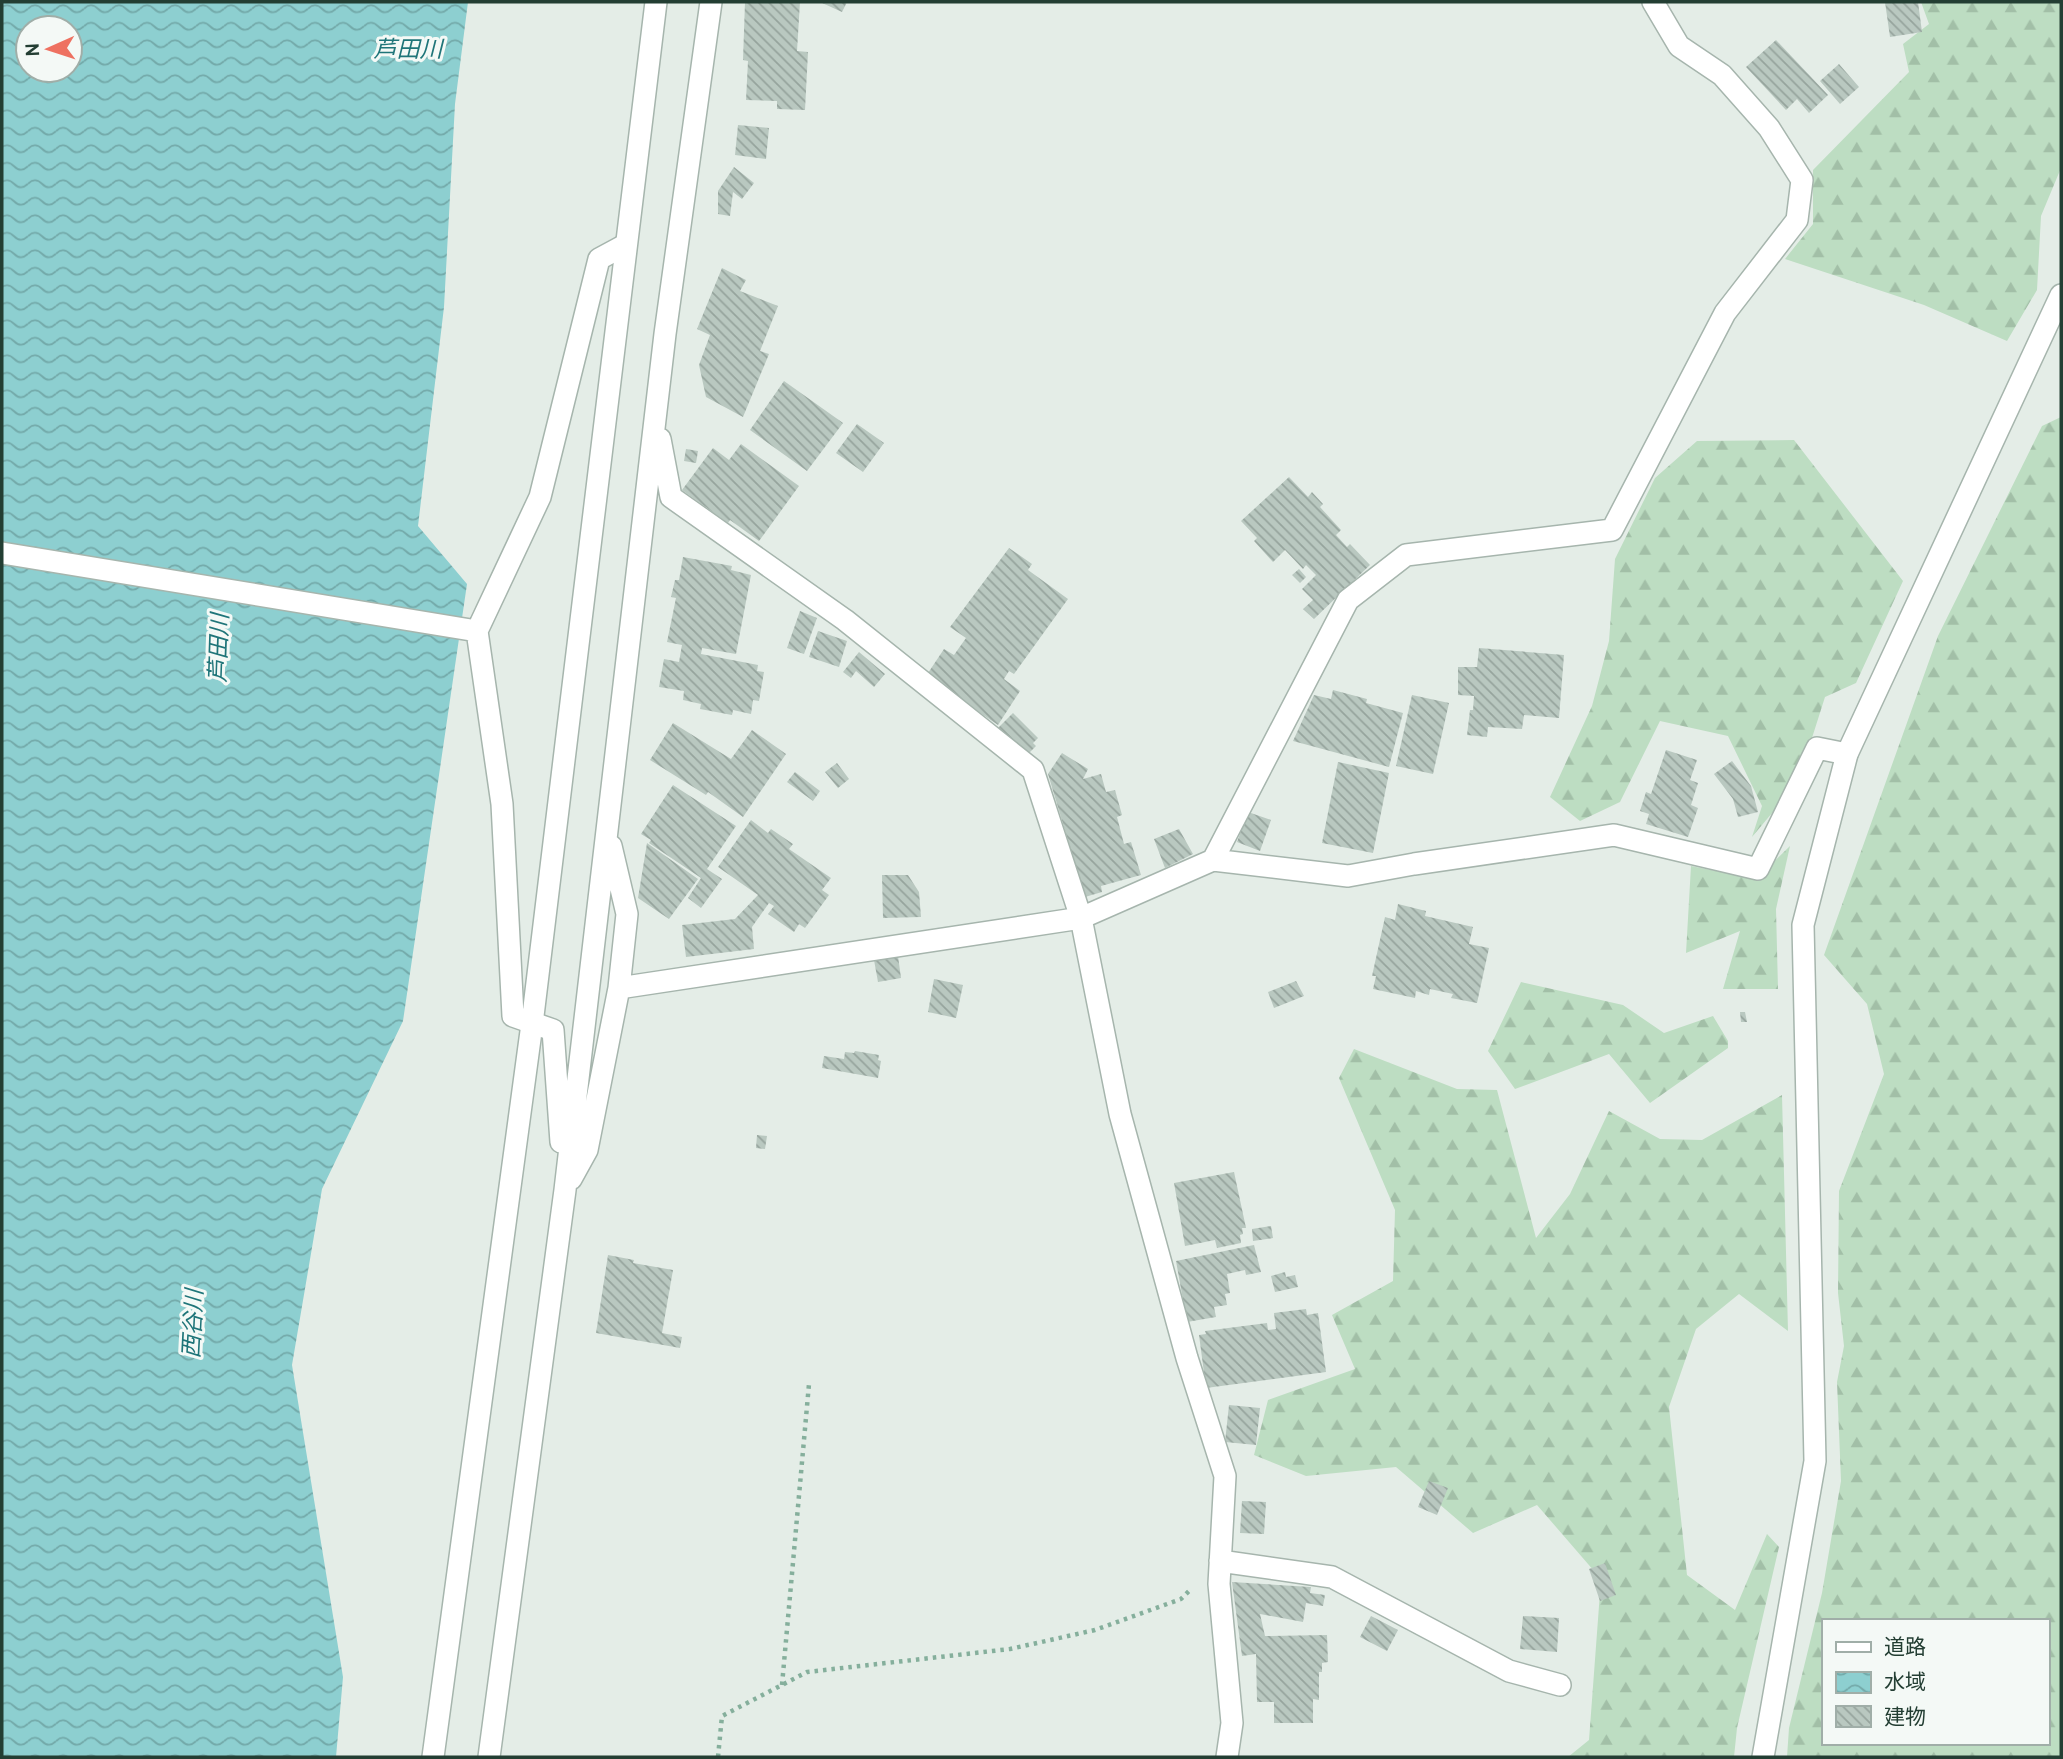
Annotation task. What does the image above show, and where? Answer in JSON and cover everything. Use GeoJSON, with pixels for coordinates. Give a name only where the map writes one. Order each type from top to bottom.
{"type":"FeatureCollection","features":[{"type":"Feature","properties":{"kind":"street"},"geometry":{"type":"LineString","coordinates":[[433,1757],[532,1024],[656,2]]}},
{"type":"Feature","properties":{"kind":"street"},"geometry":{"type":"LineString","coordinates":[[489,1757],[565,1190],[655,417],[711,2]]}},
{"type":"Feature","properties":{"kind":"street"},"geometry":{"type":"LineString","coordinates":[[1213,860],[1348,600],[1406,555],[1612,530],[1725,313],[1797,220],[1802,180],[1769,128],[1722,75],[1679,47],[1653,2]]}},
{"type":"Feature","properties":{"kind":"street"},"geometry":{"type":"LineString","coordinates":[[565,1190],[553,1030],[513,1016],[502,804],[477,631],[540,496],[599,259],[625,245]]}},
{"type":"Feature","properties":{"kind":"street"},"geometry":{"type":"LineString","coordinates":[[1763,1757],[1815,1461],[1803,925],[1847,754],[2061,295]]}},
{"type":"Feature","properties":{"kind":"street"},"geometry":{"type":"LineString","coordinates":[[655,417],[671,497],[845,620],[1033,770],[1081,918],[1120,1114],[1187,1358],[1224,1476],[1219,1584],[1232,1723],[1227,1757]]}},
{"type":"Feature","properties":{"kind":"street"},"geometry":{"type":"LineString","coordinates":[[2,553],[477,631]]}},
{"type":"Feature","properties":{"kind":"street"},"geometry":{"type":"LineString","coordinates":[[619,988],[1081,918],[1213,860],[1348,876],[1614,835],[1758,869],[1817,747],[1847,754]]}},
{"type":"Feature","properties":{"kind":"street"},"geometry":{"type":"LineString","coordinates":[[565,1190],[587,1150],[619,988],[627,914],[608,832]]}},
{"type":"Feature","properties":{"kind":"street"},"geometry":{"type":"LineString","coordinates":[[1220,1561],[1332,1577],[1509,1671],[1560,1685]]}},
{"type":"Feature","properties":{"kind":"path"},"geometry":{"type":"LineString","coordinates":[[782,1685],[809,1384]]}},
{"type":"Feature","properties":{"kind":"path"},"geometry":{"type":"LineString","coordinates":[[718,1757],[722,1716],[807,1672],[1010,1648],[1095,1630],[1181,1599],[1220,1561]]}},
{"type":"Feature","properties":{"kind":"green space"},"geometry":{"type":"Polygon","coordinates":[[[1921,2],[2061,2],[2061,168],[2041,216],[2037,290],[2007,341],[1924,305],[1785,259],[1813,224],[1813,170],[1909,72],[1903,44],[1929,24],[1921,2]]]}},
{"type":"Feature","properties":{"kind":"green space"},"geometry":{"type":"Polygon","coordinates":[[[2061,417],[2061,1757],[1787,1757],[1789,1728],[1822,1593],[1841,1481],[1837,1382],[1844,1346],[1838,1293],[1839,1191],[1884,1074],[1867,1004],[1824,955],[1938,636],[2042,426],[2061,417]]]}},
{"type":"Feature","properties":{"kind":"green space"},"geometry":{"type":"Polygon","coordinates":[[[1794,440],[1903,581],[1856,683],[1825,697],[1798,782],[1752,837],[1762,806],[1728,736],[1660,721],[1620,802],[1580,821],[1550,797],[1592,706],[1609,641],[1615,559],[1655,478],[1697,441],[1794,440]]]}},
{"type":"Feature","properties":{"kind":"green space"},"geometry":{"type":"Polygon","coordinates":[[[1790,846],[1776,909],[1778,989],[1723,989],[1740,931],[1686,953],[1691,866],[1756,879],[1790,846]]]}},
{"type":"Feature","properties":{"kind":"green space"},"geometry":{"type":"Polygon","coordinates":[[[1521,982],[1623,1005],[1664,1033],[1713,1016],[1728,1041],[1728,1048],[1650,1103],[1609,1054],[1515,1089],[1488,1051],[1521,982]]]}},
{"type":"Feature","properties":{"kind":"green space"},"geometry":{"type":"Polygon","coordinates":[[[1354,1049],[1457,1089],[1497,1090],[1536,1238],[1570,1194],[1609,1111],[1660,1139],[1702,1140],[1782,1095],[1788,1331],[1739,1294],[1696,1329],[1669,1407],[1687,1575],[1735,1610],[1767,1534],[1779,1547],[1737,1728],[1734,1757],[1568,1757],[1589,1740],[1601,1579],[1537,1505],[1473,1533],[1396,1467],[1306,1476],[1254,1455],[1268,1400],[1355,1369],[1332,1315],[1393,1281],[1395,1210],[1339,1078],[1354,1049]]]}},
{"type":"Feature","properties":{"kind":"water"},"geometry":{"type":"Polygon","coordinates":[[[2,2],[468,2],[455,104],[444,307],[418,526],[467,584],[403,1021],[322,1189],[292,1365],[343,1677],[336,1757],[2,1757],[2,2]]]}},
{"type":"Feature","properties":{"kind":"building"},"geometry":{"type":"Polygon","coordinates":[[[745,2],[800,2],[797,51],[808,52],[805,110],[777,109],[777,101],[746,100],[748,61],[743,60],[745,2]]]}},
{"type":"Feature","properties":{"kind":"building"},"geometry":{"type":"Polygon","coordinates":[[[820,2],[847,2],[842,12],[820,2]]]}},
{"type":"Feature","properties":{"kind":"building"},"geometry":{"type":"Polygon","coordinates":[[[1885,2],[1918,2],[1922,32],[1890,37],[1885,2]]]}},
{"type":"Feature","properties":{"kind":"building"},"geometry":{"type":"Polygon","coordinates":[[[1776,40],[1828,95],[1809,113],[1797,99],[1786,110],[1746,67],[1776,40]]]}},
{"type":"Feature","properties":{"kind":"building"},"geometry":{"type":"Polygon","coordinates":[[[1839,64],[1859,87],[1840,104],[1820,81],[1839,64]]]}},
{"type":"Feature","properties":{"kind":"building"},"geometry":{"type":"Polygon","coordinates":[[[738,125],[769,128],[766,159],[735,155],[738,125]]]}},
{"type":"Feature","properties":{"kind":"building"},"geometry":{"type":"Polygon","coordinates":[[[734,167],[754,183],[742,199],[733,192],[730,216],[718,214],[718,191],[734,167]]]}},
{"type":"Feature","properties":{"kind":"building"},"geometry":{"type":"Polygon","coordinates":[[[722,268],[746,280],[740,291],[778,306],[760,351],[769,354],[743,417],[706,397],[699,365],[710,335],[697,329],[722,268]]]}},
{"type":"Feature","properties":{"kind":"building"},"geometry":{"type":"Polygon","coordinates":[[[784,381],[843,423],[807,471],[750,430],[784,381]]]}},
{"type":"Feature","properties":{"kind":"building"},"geometry":{"type":"Polygon","coordinates":[[[857,424],[884,443],[863,472],[836,453],[857,424]]]}},
{"type":"Feature","properties":{"kind":"building"},"geometry":{"type":"Polygon","coordinates":[[[741,444],[799,486],[759,541],[730,520],[728,523],[682,490],[713,448],[729,460],[741,444]]]}},
{"type":"Feature","properties":{"kind":"building"},"geometry":{"type":"Polygon","coordinates":[[[686,449],[698,451],[696,463],[684,461],[686,449]]]}},
{"type":"Feature","properties":{"kind":"building"},"geometry":{"type":"Polygon","coordinates":[[[1289,477],[1308,497],[1312,492],[1323,504],[1320,507],[1341,530],[1336,535],[1347,547],[1350,544],[1370,565],[1314,619],[1303,609],[1313,600],[1302,589],[1316,575],[1306,565],[1303,569],[1285,550],[1273,562],[1254,541],[1257,538],[1241,521],[1289,477]]]}},
{"type":"Feature","properties":{"kind":"building"},"geometry":{"type":"Polygon","coordinates":[[[1009,548],[1032,564],[1028,570],[1068,599],[1014,674],[1009,671],[1004,679],[1020,691],[998,725],[926,676],[944,649],[954,655],[966,638],[950,627],[1009,548]]]}},
{"type":"Feature","properties":{"kind":"building"},"geometry":{"type":"Polygon","coordinates":[[[683,557],[732,566],[731,570],[751,575],[736,654],[702,648],[701,654],[758,665],[757,671],[764,672],[759,701],[753,700],[751,714],[733,710],[732,715],[700,709],[701,704],[683,700],[684,691],[659,687],[664,659],[679,662],[682,645],[667,642],[676,598],[671,597],[675,580],[679,580],[683,557]]]}},
{"type":"Feature","properties":{"kind":"building"},"geometry":{"type":"Polygon","coordinates":[[[1299,569],[1306,577],[1300,583],[1292,575],[1299,569]]]}},
{"type":"Feature","properties":{"kind":"building"},"geometry":{"type":"Polygon","coordinates":[[[800,611],[817,618],[804,654],[787,648],[800,611]]]}},
{"type":"Feature","properties":{"kind":"building"},"geometry":{"type":"Polygon","coordinates":[[[818,631],[847,641],[839,667],[809,657],[818,631]]]}},
{"type":"Feature","properties":{"kind":"building"},"geometry":{"type":"Polygon","coordinates":[[[1479,648],[1564,655],[1559,718],[1524,715],[1522,729],[1488,727],[1487,737],[1467,735],[1474,696],[1458,695],[1458,667],[1477,667],[1479,648]]]}},
{"type":"Feature","properties":{"kind":"building"},"geometry":{"type":"Polygon","coordinates":[[[859,652],[885,674],[874,687],[856,671],[851,678],[843,672],[859,652]]]}},
{"type":"Feature","properties":{"kind":"building"},"geometry":{"type":"Polygon","coordinates":[[[1333,690],[1403,713],[1389,767],[1293,741],[1314,695],[1331,699],[1333,690]]]}},
{"type":"Feature","properties":{"kind":"building"},"geometry":{"type":"Polygon","coordinates":[[[1412,695],[1449,703],[1433,774],[1396,766],[1412,695]]]}},
{"type":"Feature","properties":{"kind":"building"},"geometry":{"type":"Polygon","coordinates":[[[1013,713],[1038,738],[1033,743],[1036,746],[1024,758],[990,736],[1013,713]]]}},
{"type":"Feature","properties":{"kind":"building"},"geometry":{"type":"Polygon","coordinates":[[[673,723],[731,759],[752,730],[786,754],[743,817],[708,792],[706,795],[650,760],[673,723]]]}},
{"type":"Feature","properties":{"kind":"building"},"geometry":{"type":"Polygon","coordinates":[[[1666,750],[1697,760],[1690,780],[1698,783],[1691,805],[1698,808],[1688,837],[1646,824],[1649,814],[1640,811],[1646,792],[1651,794],[1666,750]]]}},
{"type":"Feature","properties":{"kind":"building"},"geometry":{"type":"Polygon","coordinates":[[[1062,753],[1088,769],[1083,779],[1101,774],[1106,792],[1115,790],[1122,815],[1117,817],[1124,844],[1131,842],[1141,875],[1101,886],[1102,892],[1085,897],[1048,774],[1062,753]]]}},
{"type":"Feature","properties":{"kind":"building"},"geometry":{"type":"Polygon","coordinates":[[[1732,761],[1751,786],[1758,812],[1738,817],[1733,799],[1714,774],[1732,761]]]}},
{"type":"Feature","properties":{"kind":"building"},"geometry":{"type":"Polygon","coordinates":[[[1338,762],[1389,773],[1373,853],[1322,843],[1338,762]]]}},
{"type":"Feature","properties":{"kind":"building"},"geometry":{"type":"Polygon","coordinates":[[[837,763],[849,779],[838,788],[825,772],[837,763]]]}},
{"type":"Feature","properties":{"kind":"building"},"geometry":{"type":"Polygon","coordinates":[[[795,772],[820,791],[813,801],[787,782],[795,772]]]}},
{"type":"Feature","properties":{"kind":"building"},"geometry":{"type":"Polygon","coordinates":[[[673,785],[736,826],[707,869],[722,879],[701,908],[688,898],[701,878],[649,843],[651,840],[641,834],[673,785]]]}},
{"type":"Feature","properties":{"kind":"building"},"geometry":{"type":"Polygon","coordinates":[[[1248,812],[1271,820],[1260,851],[1237,842],[1248,812]]]}},
{"type":"Feature","properties":{"kind":"building"},"geometry":{"type":"Polygon","coordinates":[[[751,820],[768,833],[771,829],[793,844],[789,849],[831,878],[822,890],[829,895],[805,928],[799,924],[794,932],[768,914],[774,906],[769,903],[752,927],[754,949],[686,957],[682,925],[735,919],[758,895],[718,867],[751,820]]]}},
{"type":"Feature","properties":{"kind":"building"},"geometry":{"type":"Polygon","coordinates":[[[1179,829],[1193,854],[1165,868],[1154,839],[1179,829]]]}},
{"type":"Feature","properties":{"kind":"building"},"geometry":{"type":"Polygon","coordinates":[[[647,843],[698,879],[669,919],[638,898],[647,843]]]}},
{"type":"Feature","properties":{"kind":"building"},"geometry":{"type":"Polygon","coordinates":[[[882,875],[908,875],[919,892],[921,917],[883,918],[882,875]]]}},
{"type":"Feature","properties":{"kind":"building"},"geometry":{"type":"Polygon","coordinates":[[[1398,904],[1426,911],[1425,916],[1473,927],[1469,944],[1489,948],[1477,1003],[1451,998],[1453,994],[1430,989],[1429,995],[1416,991],[1415,998],[1373,989],[1376,976],[1372,976],[1385,917],[1395,920],[1398,904]]]}},
{"type":"Feature","properties":{"kind":"building"},"geometry":{"type":"Polygon","coordinates":[[[898,956],[901,978],[878,982],[874,960],[898,956]]]}},
{"type":"Feature","properties":{"kind":"building"},"geometry":{"type":"Polygon","coordinates":[[[934,979],[963,985],[956,1018],[928,1012],[934,979]]]}},
{"type":"Feature","properties":{"kind":"building"},"geometry":{"type":"Polygon","coordinates":[[[1296,981],[1304,996],[1274,1008],[1268,992],[1296,981]]]}},
{"type":"Feature","properties":{"kind":"building"},"geometry":{"type":"Polygon","coordinates":[[[1740,1012],[1745,1012],[1747,1022],[1741,1022],[1740,1012]]]}},
{"type":"Feature","properties":{"kind":"building"},"geometry":{"type":"Polygon","coordinates":[[[845,1052],[879,1055],[878,1060],[881,1061],[878,1078],[822,1068],[824,1056],[844,1059],[845,1052]]]}},
{"type":"Feature","properties":{"kind":"building"},"geometry":{"type":"Polygon","coordinates":[[[757,1135],[767,1136],[765,1149],[756,1148],[757,1135]]]}},
{"type":"Feature","properties":{"kind":"building"},"geometry":{"type":"Polygon","coordinates":[[[1234,1172],[1246,1228],[1242,1228],[1241,1243],[1217,1248],[1215,1240],[1185,1246],[1174,1183],[1234,1172]]]}},
{"type":"Feature","properties":{"kind":"building"},"geometry":{"type":"Polygon","coordinates":[[[1271,1226],[1273,1238],[1253,1241],[1252,1229],[1271,1226]]]}},
{"type":"Feature","properties":{"kind":"building"},"geometry":{"type":"Polygon","coordinates":[[[1254,1245],[1261,1272],[1246,1275],[1245,1270],[1227,1274],[1230,1293],[1225,1294],[1227,1305],[1214,1307],[1216,1317],[1187,1322],[1176,1261],[1254,1245]]]}},
{"type":"Feature","properties":{"kind":"building"},"geometry":{"type":"Polygon","coordinates":[[[608,1255],[634,1260],[633,1263],[673,1270],[662,1333],[682,1337],[680,1348],[596,1333],[608,1255]]]}},
{"type":"Feature","properties":{"kind":"building"},"geometry":{"type":"Polygon","coordinates":[[[1285,1272],[1286,1277],[1295,1275],[1298,1287],[1275,1292],[1271,1276],[1285,1272]]]}},
{"type":"Feature","properties":{"kind":"building"},"geometry":{"type":"Polygon","coordinates":[[[1306,1309],[1307,1315],[1318,1313],[1326,1372],[1206,1388],[1199,1335],[1206,1334],[1205,1331],[1267,1323],[1268,1330],[1276,1329],[1274,1313],[1306,1309]]]}},
{"type":"Feature","properties":{"kind":"building"},"geometry":{"type":"Polygon","coordinates":[[[1229,1405],[1260,1408],[1256,1445],[1225,1442],[1229,1405]]]}},
{"type":"Feature","properties":{"kind":"building"},"geometry":{"type":"Polygon","coordinates":[[[1429,1481],[1448,1488],[1437,1515],[1418,1507],[1429,1481]]]}},
{"type":"Feature","properties":{"kind":"building"},"geometry":{"type":"Polygon","coordinates":[[[1242,1501],[1266,1502],[1264,1534],[1240,1533],[1242,1501]]]}},
{"type":"Feature","properties":{"kind":"building"},"geometry":{"type":"Polygon","coordinates":[[[1605,1563],[1616,1595],[1600,1601],[1589,1569],[1605,1563]]]}},
{"type":"Feature","properties":{"kind":"building"},"geometry":{"type":"Polygon","coordinates":[[[1232,1582],[1311,1587],[1310,1593],[1325,1595],[1323,1606],[1306,1603],[1303,1622],[1260,1614],[1265,1636],[1327,1635],[1328,1662],[1322,1663],[1322,1672],[1319,1672],[1319,1700],[1313,1699],[1313,1723],[1274,1723],[1274,1702],[1257,1702],[1256,1654],[1242,1656],[1232,1582]]]}},
{"type":"Feature","properties":{"kind":"building"},"geometry":{"type":"Polygon","coordinates":[[[1371,1616],[1398,1630],[1387,1651],[1360,1637],[1371,1616]]]}},
{"type":"Feature","properties":{"kind":"building"},"geometry":{"type":"Polygon","coordinates":[[[1523,1616],[1559,1618],[1557,1652],[1520,1649],[1523,1616]]]}},
{"type":"Feature","properties":{"kind":"water label","name":"芦田川"},"geometry":{"type":"Point","coordinates":[408,51]}},
{"type":"Feature","properties":{"kind":"water label","name":"芦田川"},"geometry":{"type":"Point","coordinates":[221,648]}},
{"type":"Feature","properties":{"kind":"water label","name":"西谷川"},"geometry":{"type":"Point","coordinates":[195,1324]}}]}
